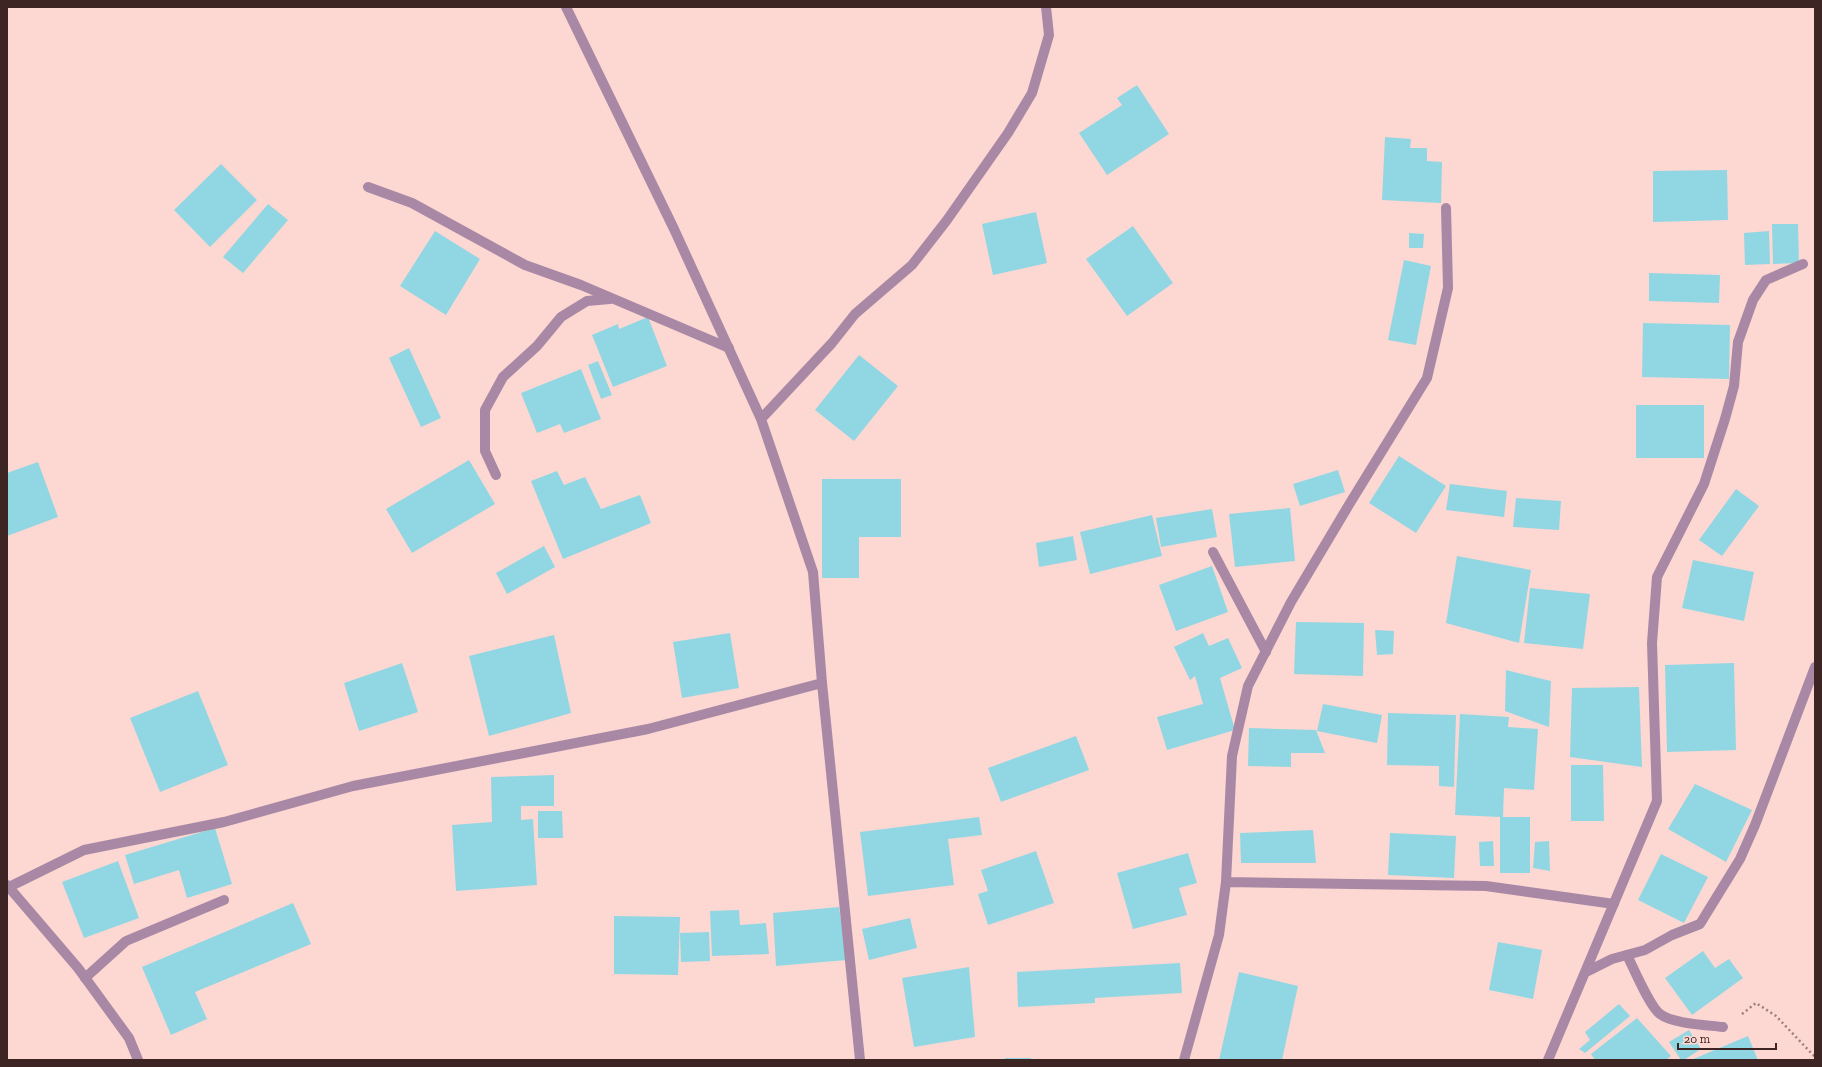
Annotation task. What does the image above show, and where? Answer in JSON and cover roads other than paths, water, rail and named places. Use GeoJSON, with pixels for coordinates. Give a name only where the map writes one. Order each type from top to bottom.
{"type":"FeatureCollection","features":[{"type":"Feature","properties":{"kind":"street"},"geometry":{"type":"LineString","coordinates":[[566,7],[674,229],[761,420],[813,572],[822,682],[860,1060]]}},
{"type":"Feature","properties":{"kind":"street"},"geometry":{"type":"LineString","coordinates":[[761,420],[832,343],[855,314],[912,265],[1008,133],[1032,93],[1049,35],[1046,7]]}},
{"type":"Feature","properties":{"kind":"street"},"geometry":{"type":"LineString","coordinates":[[368,187],[412,203],[525,265],[612,298],[728,348]]}},
{"type":"Feature","properties":{"kind":"street"},"geometry":{"type":"LineString","coordinates":[[1184,1060],[1219,935],[1226,882],[1232,756],[1248,686],[1291,602],[1342,516],[1428,378],[1448,288],[1446,208]]}},
{"type":"Feature","properties":{"kind":"street"},"geometry":{"type":"LineString","coordinates":[[1548,1060],[1657,801],[1652,643],[1657,576],[1704,484],[1733,392],[1738,342],[1753,300],[1766,280],[1803,264]]}},
{"type":"Feature","properties":{"kind":"street"},"geometry":{"type":"LineString","coordinates":[[496,475],[485,451],[485,410],[503,377],[537,346],[561,317],[587,301],[612,298]]}},
{"type":"Feature","properties":{"kind":"street"},"geometry":{"type":"LineString","coordinates":[[1213,552],[1266,652]]}},
{"type":"Feature","properties":{"kind":"street"},"geometry":{"type":"LineString","coordinates":[[1586,972],[1612,959],[1645,950],[1672,935],[1700,924],[1740,859],[1758,818],[1815,667]]}},
{"type":"Feature","properties":{"kind":"street"},"geometry":{"type":"LineString","coordinates":[[138,1060],[129,1038],[85,978],[8,886],[84,850],[224,822],[353,786],[648,729],[822,682]]}},
{"type":"Feature","properties":{"kind":"street"},"geometry":{"type":"LineString","coordinates":[[1226,882],[1486,886],[1614,904]]}},
{"type":"Feature","properties":{"kind":"street"},"geometry":{"type":"LineString","coordinates":[[85,978],[126,941],[224,900]]}},
{"type":"Feature","properties":{"kind":"street"},"geometry":{"type":"LineString","coordinates":[[1627,955],[1648,996],[1660,1014],[1686,1023],[1723,1027]]}},
{"type":"Feature","properties":{"kind":"street"},"geometry":{"type":"LineString","coordinates":[[1552,1049],[1553,1060]]}}]}
